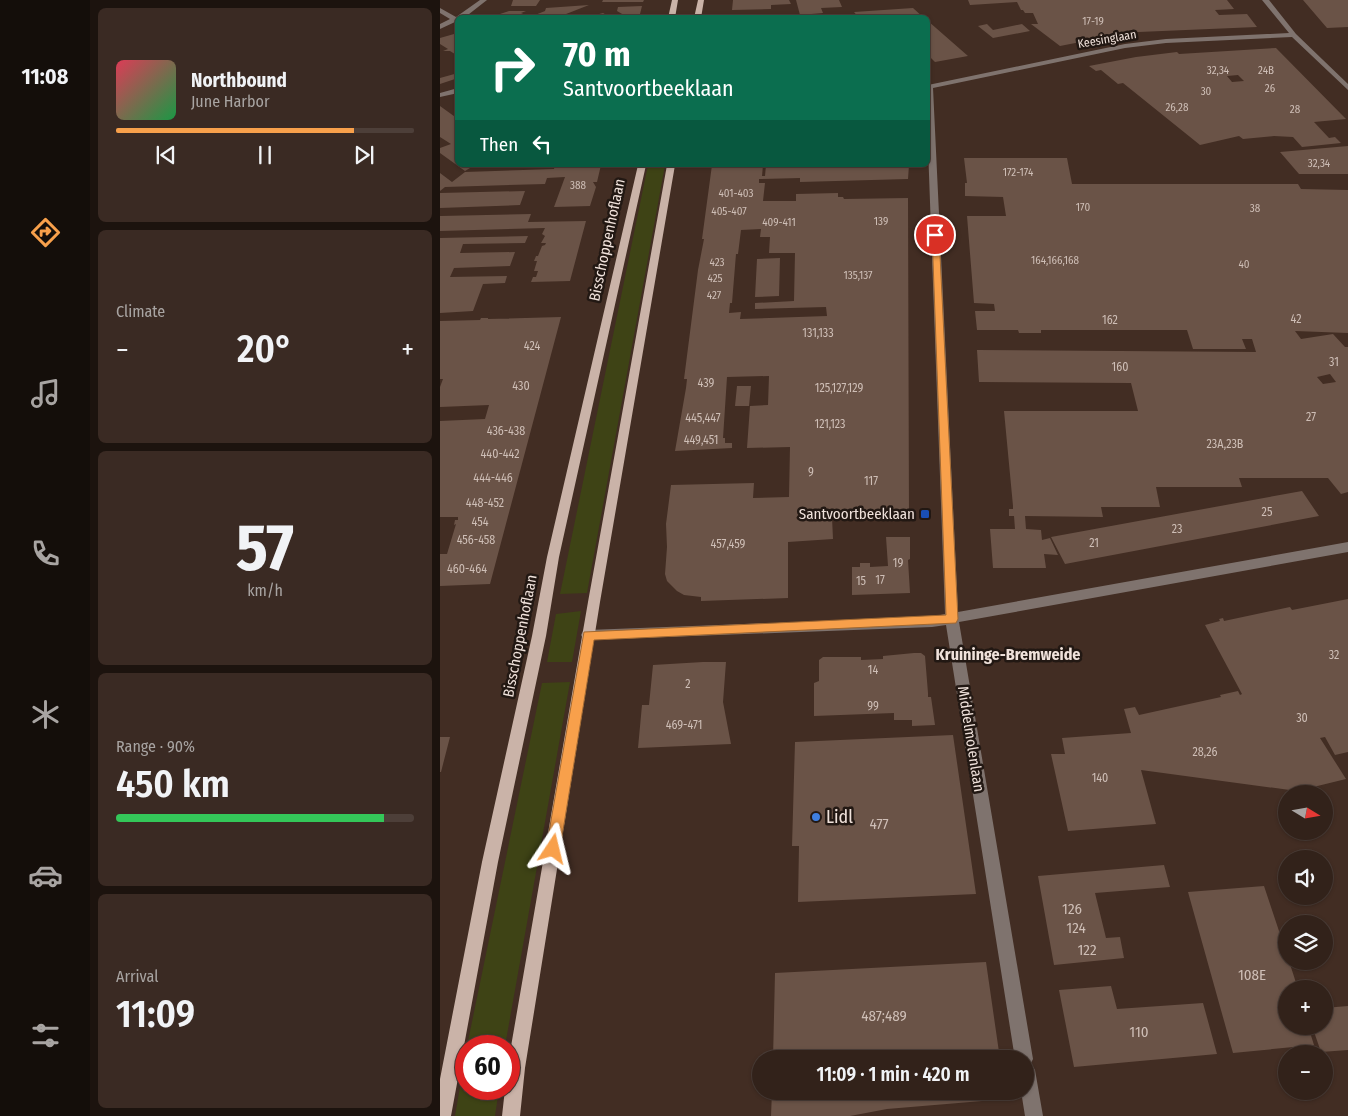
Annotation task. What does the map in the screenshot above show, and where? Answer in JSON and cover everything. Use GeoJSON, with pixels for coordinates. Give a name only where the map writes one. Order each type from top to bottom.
{"type":"FeatureCollection","features":[{"type":"Feature","properties":{"kind":"main road"},"geometry":{"type":"LineString","coordinates":[[672,15],[675,0]]}},
{"type":"Feature","properties":{"kind":"main road"},"geometry":{"type":"LineString","coordinates":[[698,15],[701,0]]}},
{"type":"Feature","properties":{"kind":"main road","name":"Bisschoppenhoflaan"},"geometry":{"type":"LineString","coordinates":[[442,1116],[490,862],[539,636],[553,557],[642,167]]}},
{"type":"Feature","properties":{"kind":"main road"},"geometry":{"type":"LineString","coordinates":[[511,1116],[516,1068],[588,635],[672,167]]}},
{"type":"Feature","properties":{"kind":"street"},"geometry":{"type":"LineString","coordinates":[[463,15],[484,0]]}},
{"type":"Feature","properties":{"kind":"street"},"geometry":{"type":"LineString","coordinates":[[1265,0],[1294,35],[1348,88]]}},
{"type":"Feature","properties":{"kind":"street"},"geometry":{"type":"LineString","coordinates":[[440,10],[455,18]]}},
{"type":"Feature","properties":{"kind":"street"},"geometry":{"type":"LineString","coordinates":[[440,28],[455,20]]}},
{"type":"Feature","properties":{"kind":"street","name":"Keesinglaan"},"geometry":{"type":"LineString","coordinates":[[930,87],[1125,46],[1166,41],[1294,35]]}},
{"type":"Feature","properties":{"kind":"street"},"geometry":{"type":"LineString","coordinates":[[440,96],[455,91]]}},
{"type":"Feature","properties":{"kind":"street","name":"Middelmolenlaan"},"geometry":{"type":"LineString","coordinates":[[930,131],[952,619],[1023,1050]]}},
{"type":"Feature","properties":{"kind":"street"},"geometry":{"type":"LineString","coordinates":[[588,635],[952,619],[1348,547]]}},
{"type":"Feature","properties":{"kind":"street"},"geometry":{"type":"LineString","coordinates":[[1031,1100],[1034,1116]]}},
{"type":"Feature","properties":{"kind":"green space"},"geometry":{"type":"Polygon","coordinates":[[[648,167],[665,167],[587,593],[560,594],[648,167]]]}},
{"type":"Feature","properties":{"kind":"green space"},"geometry":{"type":"Polygon","coordinates":[[[581,611],[572,662],[547,662],[556,614],[581,611]]]}},
{"type":"Feature","properties":{"kind":"green space"},"geometry":{"type":"Polygon","coordinates":[[[570,682],[507,1035],[469,1035],[542,683],[570,682]]]}},
{"type":"Feature","properties":{"kind":"green space"},"geometry":{"type":"Polygon","coordinates":[[[458,1100],[497,1100],[495,1116],[455,1116],[458,1100]]]}},
{"type":"Feature","properties":{"kind":"building"},"geometry":{"type":"Polygon","coordinates":[[[513,0],[540,0],[536,6],[511,6],[513,0]]]}},
{"type":"Feature","properties":{"kind":"building"},"geometry":{"type":"Polygon","coordinates":[[[603,0],[644,0],[643,2],[602,2],[603,0]]]}},
{"type":"Feature","properties":{"kind":"building"},"geometry":{"type":"Polygon","coordinates":[[[733,0],[789,0],[791,4],[771,5],[771,9],[732,10],[733,0]]]}},
{"type":"Feature","properties":{"kind":"building"},"geometry":{"type":"Polygon","coordinates":[[[796,0],[839,0],[842,7],[821,8],[823,13],[800,15],[796,0]]]}},
{"type":"Feature","properties":{"kind":"building"},"geometry":{"type":"Polygon","coordinates":[[[968,0],[1227,0],[1234,9],[1215,10],[1219,15],[1247,14],[1257,27],[1115,33],[1116,35],[1060,46],[1031,24],[1038,24],[1033,13],[1025,13],[1017,2],[970,5],[968,0]]]}},
{"type":"Feature","properties":{"kind":"building"},"geometry":{"type":"Polygon","coordinates":[[[1303,0],[1348,0],[1348,27],[1327,28],[1303,0]]]}},
{"type":"Feature","properties":{"kind":"building"},"geometry":{"type":"Polygon","coordinates":[[[589,5],[564,15],[535,15],[545,11],[546,8],[589,5]]]}},
{"type":"Feature","properties":{"kind":"building"},"geometry":{"type":"Polygon","coordinates":[[[642,6],[640,15],[624,15],[617,11],[618,7],[642,6]]]}},
{"type":"Feature","properties":{"kind":"building"},"geometry":{"type":"Polygon","coordinates":[[[913,8],[921,15],[856,15],[854,12],[913,8]]]}},
{"type":"Feature","properties":{"kind":"building"},"geometry":{"type":"Polygon","coordinates":[[[509,11],[526,11],[521,13],[526,15],[497,15],[509,11]]]}},
{"type":"Feature","properties":{"kind":"building"},"geometry":{"type":"Polygon","coordinates":[[[930,23],[968,56],[935,62],[930,57],[930,23]]]}},
{"type":"Feature","properties":{"kind":"building"},"geometry":{"type":"Polygon","coordinates":[[[987,24],[993,30],[1022,24],[1030,31],[993,38],[978,26],[987,24]]]}},
{"type":"Feature","properties":{"kind":"building"},"geometry":{"type":"Polygon","coordinates":[[[455,34],[455,54],[450,51],[443,51],[448,49],[440,44],[440,38],[455,34]]]}},
{"type":"Feature","properties":{"kind":"building"},"geometry":{"type":"Polygon","coordinates":[[[1276,48],[1346,119],[1314,122],[1329,138],[1335,137],[1341,143],[1302,147],[1293,137],[1274,136],[1243,139],[1239,136],[1200,145],[1123,83],[1118,84],[1101,70],[1096,71],[1089,66],[1136,57],[1177,52],[1179,54],[1276,48]],[[1238,75],[1227,76],[1232,82],[1244,81],[1238,75]]]}},
{"type":"Feature","properties":{"kind":"building"},"geometry":{"type":"Polygon","coordinates":[[[455,74],[455,79],[440,84],[440,78],[455,74]]]}},
{"type":"Feature","properties":{"kind":"building"},"geometry":{"type":"Polygon","coordinates":[[[440,106],[455,117],[455,164],[440,153],[440,148],[451,144],[440,137],[440,106]]]}},
{"type":"Feature","properties":{"kind":"building"},"geometry":{"type":"Polygon","coordinates":[[[1348,146],[1348,174],[1299,174],[1280,152],[1348,146]]]}},
{"type":"Feature","properties":{"kind":"building"},"geometry":{"type":"Polygon","coordinates":[[[964,158],[1067,158],[1072,184],[1298,184],[1301,189],[1348,190],[1348,333],[1295,331],[1301,339],[1333,334],[1345,347],[1348,347],[1348,492],[1341,494],[1328,478],[1239,478],[1242,487],[1156,487],[1160,507],[1101,507],[1103,517],[1025,516],[1026,529],[1041,530],[1042,540],[1050,538],[1058,555],[1044,554],[1046,568],[993,568],[990,529],[1015,529],[1014,516],[1009,516],[1009,509],[1013,509],[1013,506],[1004,411],[1138,411],[1131,383],[979,382],[977,350],[1256,352],[1252,339],[1242,339],[1246,349],[1193,349],[1187,330],[1041,330],[1041,333],[1019,333],[1018,330],[977,330],[975,311],[995,311],[994,304],[974,303],[967,216],[1006,216],[1003,197],[965,196],[965,183],[967,183],[964,158]],[[1330,374],[1317,377],[1323,384],[1336,382],[1330,374]]]}},
{"type":"Feature","properties":{"kind":"building"},"geometry":{"type":"Polygon","coordinates":[[[459,167],[472,167],[465,171],[459,167]]]}},
{"type":"Feature","properties":{"kind":"building"},"geometry":{"type":"Polygon","coordinates":[[[554,167],[601,167],[597,182],[593,182],[596,187],[590,206],[554,207],[565,177],[547,178],[545,184],[445,187],[440,191],[440,173],[452,182],[465,172],[554,169],[554,167]]]}},
{"type":"Feature","properties":{"kind":"building"},"geometry":{"type":"Polygon","coordinates":[[[712,167],[763,167],[762,176],[765,176],[766,167],[909,167],[908,179],[800,182],[800,178],[759,179],[759,183],[765,183],[763,201],[796,201],[796,194],[838,193],[838,197],[843,197],[844,199],[908,198],[909,518],[832,517],[833,539],[788,542],[788,598],[701,601],[701,597],[684,595],[677,591],[667,581],[665,574],[666,524],[671,485],[754,483],[753,498],[789,497],[790,447],[747,448],[750,406],[768,405],[769,376],[727,377],[723,438],[725,438],[725,443],[732,443],[732,448],[675,451],[686,388],[687,379],[684,379],[698,270],[704,239],[702,239],[712,167]],[[761,229],[741,230],[738,254],[736,254],[732,303],[730,303],[729,313],[741,312],[740,319],[827,316],[826,307],[755,309],[755,303],[794,301],[795,253],[769,253],[770,237],[760,237],[761,229]]]}},
{"type":"Feature","properties":{"kind":"building"},"geometry":{"type":"Polygon","coordinates":[[[525,191],[520,205],[440,208],[440,193],[525,191]]]}},
{"type":"Feature","properties":{"kind":"building"},"geometry":{"type":"Polygon","coordinates":[[[531,214],[528,222],[586,221],[570,281],[531,282],[533,277],[536,277],[538,271],[534,271],[537,261],[534,261],[542,246],[546,243],[541,243],[545,236],[542,234],[545,228],[440,231],[440,216],[531,214]]]}},
{"type":"Feature","properties":{"kind":"building"},"geometry":{"type":"Polygon","coordinates":[[[528,236],[525,243],[463,244],[460,253],[515,252],[510,266],[454,268],[450,277],[507,276],[505,283],[483,284],[473,311],[440,313],[440,238],[528,236]]]}},
{"type":"Feature","properties":{"kind":"building"},"geometry":{"type":"Polygon","coordinates":[[[780,258],[779,296],[755,297],[757,259],[780,258]]]}},
{"type":"Feature","properties":{"kind":"building"},"geometry":{"type":"Polygon","coordinates":[[[561,317],[490,584],[440,586],[440,554],[447,554],[456,524],[454,525],[455,520],[458,520],[458,517],[440,517],[440,421],[485,419],[489,405],[440,407],[440,387],[443,379],[440,379],[440,321],[480,320],[481,318],[561,317]]]}},
{"type":"Feature","properties":{"kind":"building"},"geometry":{"type":"Polygon","coordinates":[[[737,386],[751,386],[749,406],[735,406],[737,386]]]}},
{"type":"Feature","properties":{"kind":"building"},"geometry":{"type":"Polygon","coordinates":[[[1302,491],[1319,516],[1065,564],[1051,537],[1302,491]]]}},
{"type":"Feature","properties":{"kind":"building"},"geometry":{"type":"Polygon","coordinates":[[[886,537],[910,537],[910,559],[908,560],[910,593],[852,595],[852,567],[860,567],[860,563],[870,563],[870,567],[888,566],[886,537]]]}},
{"type":"Feature","properties":{"kind":"building"},"geometry":{"type":"Polygon","coordinates":[[[1348,599],[1348,752],[1335,755],[1325,737],[1320,738],[1346,779],[1322,785],[1278,785],[1278,788],[1141,770],[1156,824],[1068,831],[1051,754],[1065,754],[1062,738],[1131,733],[1124,709],[1135,707],[1139,715],[1221,697],[1220,695],[1238,691],[1240,695],[1242,694],[1205,625],[1220,621],[1219,619],[1223,618],[1224,621],[1290,607],[1292,610],[1348,599]]]}},
{"type":"Feature","properties":{"kind":"building"},"geometry":{"type":"Polygon","coordinates":[[[921,653],[925,656],[928,697],[931,697],[935,725],[912,726],[912,720],[894,720],[894,713],[814,716],[814,683],[819,681],[819,660],[823,657],[861,657],[861,660],[883,659],[883,656],[921,653]]]}},
{"type":"Feature","properties":{"kind":"building"},"geometry":{"type":"Polygon","coordinates":[[[726,662],[723,702],[731,744],[638,748],[642,705],[649,705],[653,665],[726,662]]]}},
{"type":"Feature","properties":{"kind":"building"},"geometry":{"type":"Polygon","coordinates":[[[953,735],[976,894],[798,902],[799,846],[792,846],[795,742],[953,735]]]}},
{"type":"Feature","properties":{"kind":"building"},"geometry":{"type":"Polygon","coordinates":[[[440,737],[450,737],[441,772],[440,772],[440,737]]]}},
{"type":"Feature","properties":{"kind":"building"},"geometry":{"type":"Polygon","coordinates":[[[1164,865],[1170,887],[1095,893],[1106,938],[1120,937],[1124,958],[1054,965],[1038,876],[1164,865]]]}},
{"type":"Feature","properties":{"kind":"building"},"geometry":{"type":"Polygon","coordinates":[[[1264,886],[1278,928],[1278,970],[1292,970],[1295,980],[1278,980],[1278,1035],[1311,1035],[1314,1045],[1278,1045],[1278,1049],[1233,1053],[1188,892],[1264,886]]]}},
{"type":"Feature","properties":{"kind":"building"},"geometry":{"type":"Polygon","coordinates":[[[986,962],[999,1050],[773,1050],[775,973],[986,962]]]}},
{"type":"Feature","properties":{"kind":"building"},"geometry":{"type":"Polygon","coordinates":[[[1111,986],[1117,1009],[1203,1003],[1217,1054],[1074,1067],[1059,990],[1111,986]]]}},
{"type":"Feature","properties":{"kind":"building"},"geometry":{"type":"Polygon","coordinates":[[[1348,1006],[1348,1050],[1333,1051],[1333,1045],[1319,1045],[1315,1035],[1333,1035],[1333,1007],[1348,1006]]]}},
{"type":"Feature","properties":{"kind":"building"},"geometry":{"type":"Polygon","coordinates":[[[772,1100],[994,1100],[887,1109],[850,1116],[771,1116],[772,1100]]]}},
{"type":"Feature","properties":{"kind":"place","name":"Santvoortbeeklaan"},"geometry":{"type":"Point","coordinates":[925,514]}},
{"type":"Feature","properties":{"kind":"place","name":"Lidl"},"geometry":{"type":"Point","coordinates":[816,817]}},
{"type":"Feature","properties":{"kind":"district","name":"Kruininge-Bremweide"},"geometry":{"type":"Point","coordinates":[1008,654]}},
{"type":"Feature","properties":{"kind":"route"},"geometry":{"type":"LineString","coordinates":[[553,849],[588,635],[932,622],[952,619],[935,235]]}}]}
